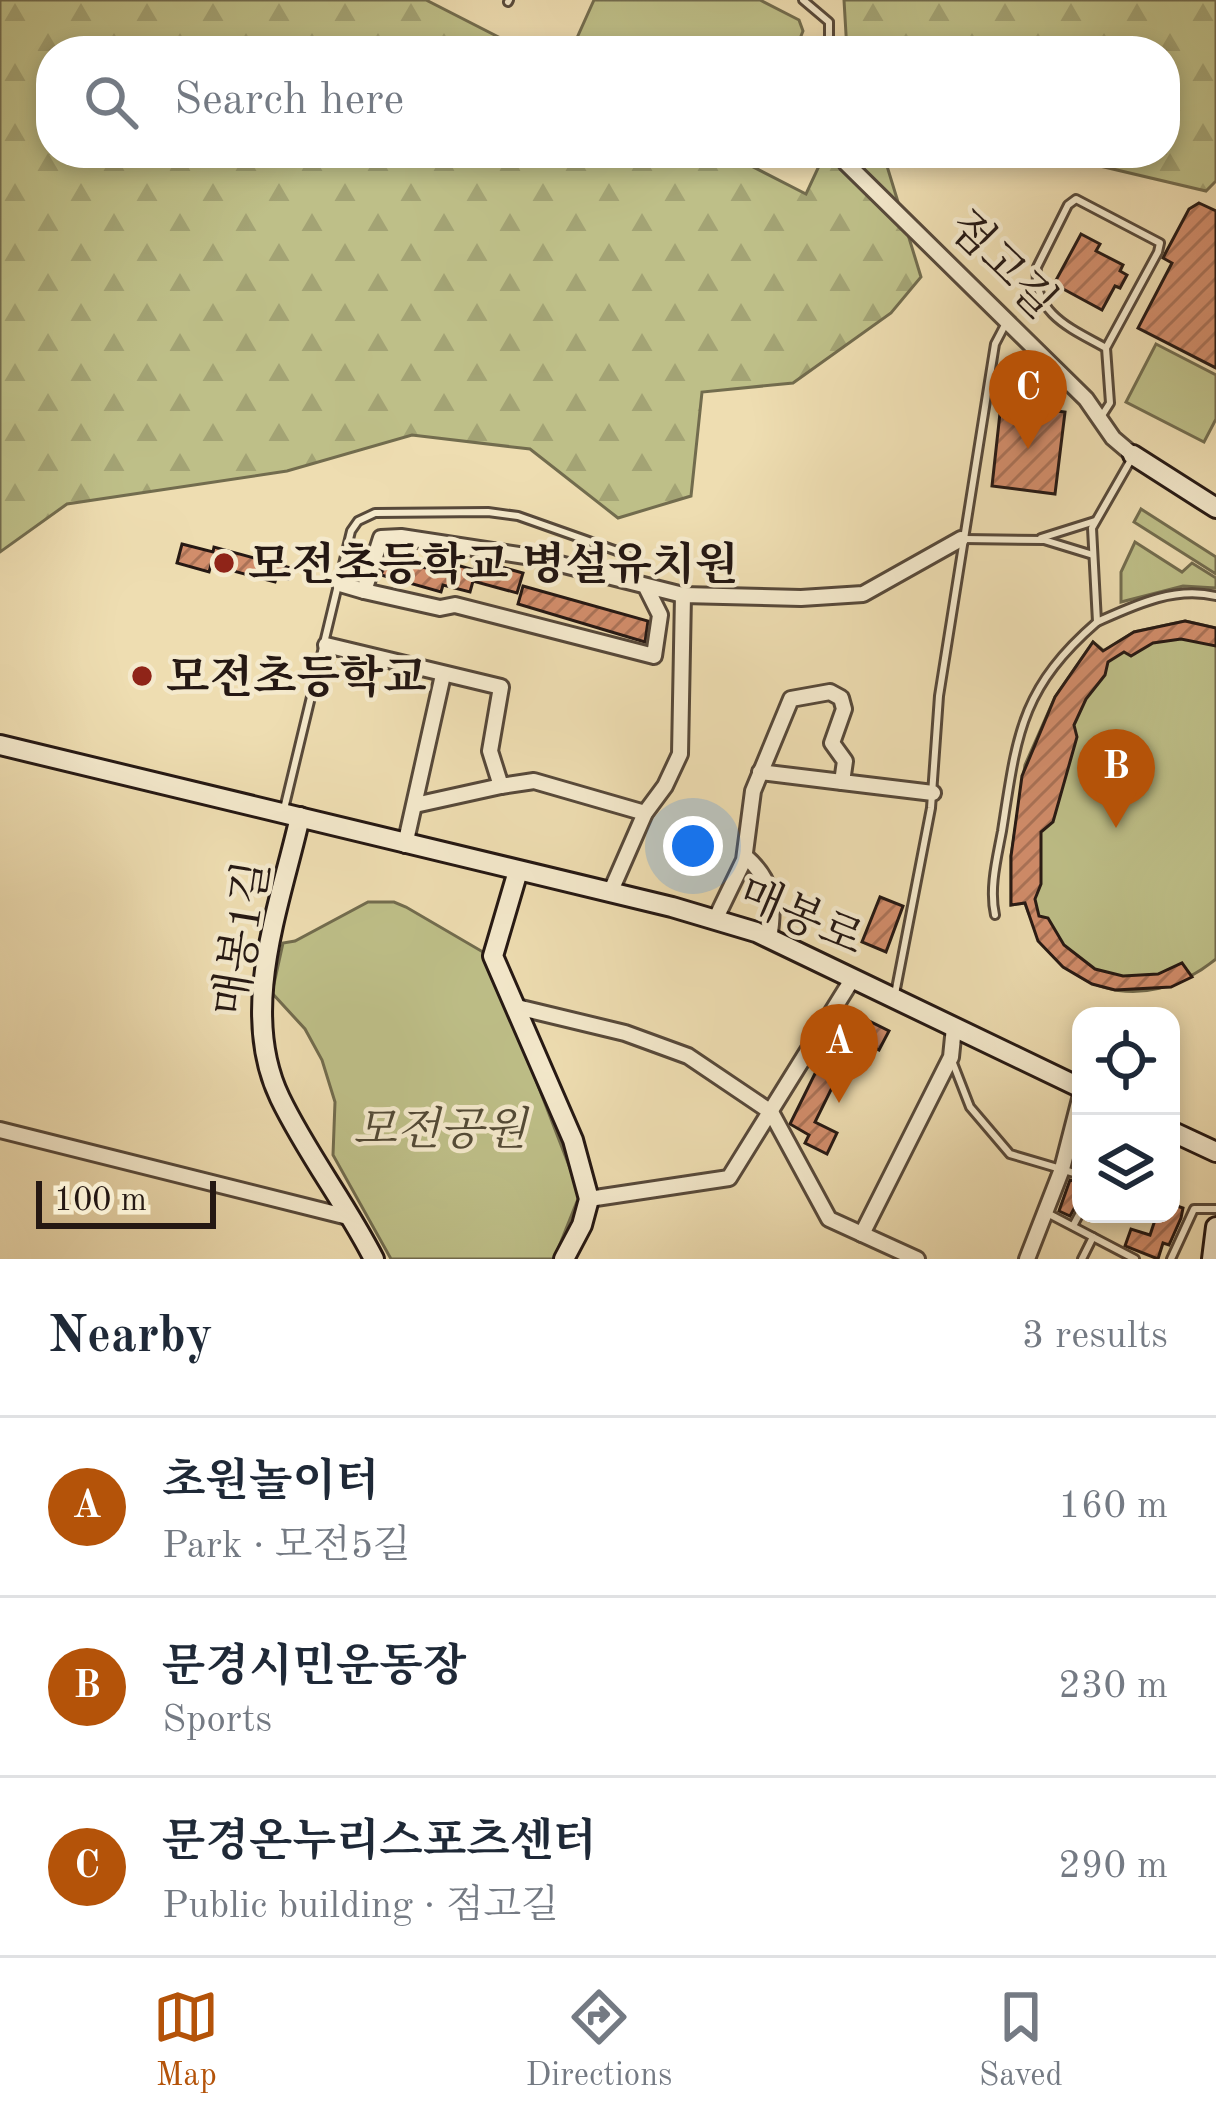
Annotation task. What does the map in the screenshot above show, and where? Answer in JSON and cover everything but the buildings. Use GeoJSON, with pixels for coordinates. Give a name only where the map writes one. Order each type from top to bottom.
{"type":"FeatureCollection","features":[{"type":"Feature","properties":{"kind":"street","name":"점고길"},"geometry":{"type":"LineString","coordinates":[[853,168],[1008,320],[1101,417],[1113,438],[1216,508]]}},
{"type":"Feature","properties":{"kind":"street"},"geometry":{"type":"LineString","coordinates":[[364,591],[381,538],[532,557],[683,596],[802,598],[863,594],[961,539]]}},
{"type":"Feature","properties":{"kind":"street"},"geometry":{"type":"LineString","coordinates":[[340,584],[440,608],[455,605],[654,656],[660,615],[646,587]]}},
{"type":"Feature","properties":{"kind":"street"},"geometry":{"type":"LineString","coordinates":[[610,893],[645,813],[680,754],[683,596]]}},
{"type":"Feature","properties":{"kind":"street"},"geometry":{"type":"LineString","coordinates":[[326,644],[503,690],[490,751],[501,786]]}},
{"type":"Feature","properties":{"kind":"street"},"geometry":{"type":"LineString","coordinates":[[406,845],[443,675]]}},
{"type":"Feature","properties":{"kind":"street"},"geometry":{"type":"LineString","coordinates":[[715,920],[745,856],[753,791],[791,699],[830,692],[844,704],[832,743],[845,761],[842,782]]}},
{"type":"Feature","properties":{"kind":"street","name":"매봉로"},"geometry":{"type":"LineString","coordinates":[[0,746],[715,920],[853,978],[1072,1087]]}},
{"type":"Feature","properties":{"kind":"street"},"geometry":{"type":"LineString","coordinates":[[760,772],[933,793]]}},
{"type":"Feature","properties":{"kind":"street"},"geometry":{"type":"LineString","coordinates":[[415,805],[534,781],[645,813]]}},
{"type":"Feature","properties":{"kind":"street","name":"매봉1길"},"geometry":{"type":"LineString","coordinates":[[292,815],[265,971],[261,1035],[278,1095],[374,1259]]}},
{"type":"Feature","properties":{"kind":"street"},"geometry":{"type":"LineString","coordinates":[[745,856],[769,883],[773,909],[769,939]]}},
{"type":"Feature","properties":{"kind":"street"},"geometry":{"type":"LineString","coordinates":[[518,871],[493,956],[573,1140],[590,1199],[564,1259]]}},
{"type":"Feature","properties":{"kind":"street"},"geometry":{"type":"LineString","coordinates":[[590,1199],[729,1178],[853,978]]}},
{"type":"Feature","properties":{"kind":"street"},"geometry":{"type":"LineString","coordinates":[[517,1007],[625,1033],[688,1056],[771,1112],[829,1219],[916,1259]]}},
{"type":"Feature","properties":{"kind":"street"},"geometry":{"type":"LineString","coordinates":[[862,1234],[951,1057],[954,1027]]}},
{"type":"Feature","properties":{"kind":"street"},"geometry":{"type":"LineString","coordinates":[[1027,1259],[1062,1169],[1075,1115]]}},
{"type":"Feature","properties":{"kind":"street"},"geometry":{"type":"LineString","coordinates":[[0,1130],[352,1218]]}},
{"type":"Feature","properties":{"kind":"street"},"geometry":{"type":"LineString","coordinates":[[1180,1135],[1216,1152]]}},
{"type":"Feature","properties":{"kind":"street"},"geometry":{"type":"LineString","coordinates":[[1212,1259],[1216,1226]]}},
{"type":"Feature","properties":{"kind":"lane"},"geometry":{"type":"LineString","coordinates":[[802,0],[829,22],[829,36]]}},
{"type":"Feature","properties":{"kind":"lane"},"geometry":{"type":"LineString","coordinates":[[1101,417],[1111,403],[1106,348],[1160,243],[1076,200],[1068,205],[1036,277],[1053,318],[1106,348]]}},
{"type":"Feature","properties":{"kind":"lane"},"geometry":{"type":"LineString","coordinates":[[895,999],[933,793],[939,696],[961,539],[994,344],[1008,320]]}},
{"type":"Feature","properties":{"kind":"lane"},"geometry":{"type":"LineString","coordinates":[[1097,622],[1095,521],[1133,455]]}},
{"type":"Feature","properties":{"kind":"lane"},"geometry":{"type":"LineString","coordinates":[[292,815],[351,531],[358,521],[375,513],[488,512],[518,516],[634,557]]}},
{"type":"Feature","properties":{"kind":"lane"},"geometry":{"type":"LineString","coordinates":[[1033,540],[1095,521]]}},
{"type":"Feature","properties":{"kind":"lane"},"geometry":{"type":"LineString","coordinates":[[961,539],[1033,540],[1093,554]]}},
{"type":"Feature","properties":{"kind":"lane"},"geometry":{"type":"LineString","coordinates":[[995,915],[993,886],[1022,719],[1049,669],[1097,622],[1162,596],[1216,596]]}},
{"type":"Feature","properties":{"kind":"lane"},"geometry":{"type":"LineString","coordinates":[[951,1057],[970,1107],[1010,1154],[1072,1172]]}},
{"type":"Feature","properties":{"kind":"lane"},"geometry":{"type":"LineString","coordinates":[[1171,1259],[1194,1209],[1216,1209]]}},
{"type":"Feature","properties":{"kind":"lane"},"geometry":{"type":"LineString","coordinates":[[1046,1212],[1132,1258]]}},
{"type":"Feature","properties":{"kind":"lane"},"geometry":{"type":"LineString","coordinates":[[1082,1259],[1094,1237]]}},
{"type":"Feature","properties":{"kind":"green space"},"geometry":{"type":"Polygon","coordinates":[[[0,0],[426,0],[497,36],[36,36],[36,168],[755,168],[806,194],[818,168],[888,168],[921,277],[891,313],[793,383],[702,392],[691,496],[618,518],[530,449],[412,435],[287,471],[67,504],[0,552],[0,0]]]}},
{"type":"Feature","properties":{"kind":"green space"},"geometry":{"type":"Polygon","coordinates":[[[594,0],[760,0],[799,20],[803,31],[801,36],[578,36],[594,0]]]}},
{"type":"Feature","properties":{"kind":"green space"},"geometry":{"type":"Polygon","coordinates":[[[844,0],[1216,0],[1216,181],[1206,191],[1108,168],[1180,168],[1180,36],[846,36],[844,0]]]}},
{"type":"Feature","properties":{"kind":"green space"},"geometry":{"type":"Polygon","coordinates":[[[1156,344],[1216,375],[1216,419],[1204,442],[1126,402],[1156,344]]]}},
{"type":"Feature","properties":{"kind":"green space"},"geometry":{"type":"Polygon","coordinates":[[[1141,509],[1216,557],[1216,574],[1134,522],[1141,509]]]}},
{"type":"Feature","properties":{"kind":"green space"},"geometry":{"type":"Polygon","coordinates":[[[1135,542],[1182,572],[1192,563],[1216,578],[1216,588],[1183,586],[1121,602],[1121,572],[1135,542]]]}},
{"type":"Feature","properties":{"kind":"green space"},"geometry":{"type":"Polygon","coordinates":[[[1185,621],[1216,628],[1216,959],[1188,978],[1159,988],[1104,987],[1079,976],[1057,958],[1025,903],[1011,905],[1011,856],[1025,765],[1055,697],[1093,642],[1104,651],[1134,632],[1185,621]]]}},
{"type":"Feature","properties":{"kind":"green space","name":"모전공원"},"geometry":{"type":"Polygon","coordinates":[[[368,902],[406,907],[483,952],[495,974],[580,1194],[554,1259],[391,1259],[333,1155],[335,1102],[322,1060],[305,1029],[272,993],[283,943],[368,902]]]}},
{"type":"Feature","properties":{"kind":"place","name":"문경온누리스포츠센터"},"geometry":{"type":"Point","coordinates":[1028,449]}},
{"type":"Feature","properties":{"kind":"place","name":"모전초등학교 병설유치원"},"geometry":{"type":"Point","coordinates":[224,563]}},
{"type":"Feature","properties":{"kind":"place","name":"모전초등학교"},"geometry":{"type":"Point","coordinates":[142,676]}},
{"type":"Feature","properties":{"kind":"place","name":"문경시민운동장"},"geometry":{"type":"Point","coordinates":[1116,828]}},
{"type":"Feature","properties":{"kind":"place","name":"초원놀이터"},"geometry":{"type":"Point","coordinates":[839,1103]}}]}
